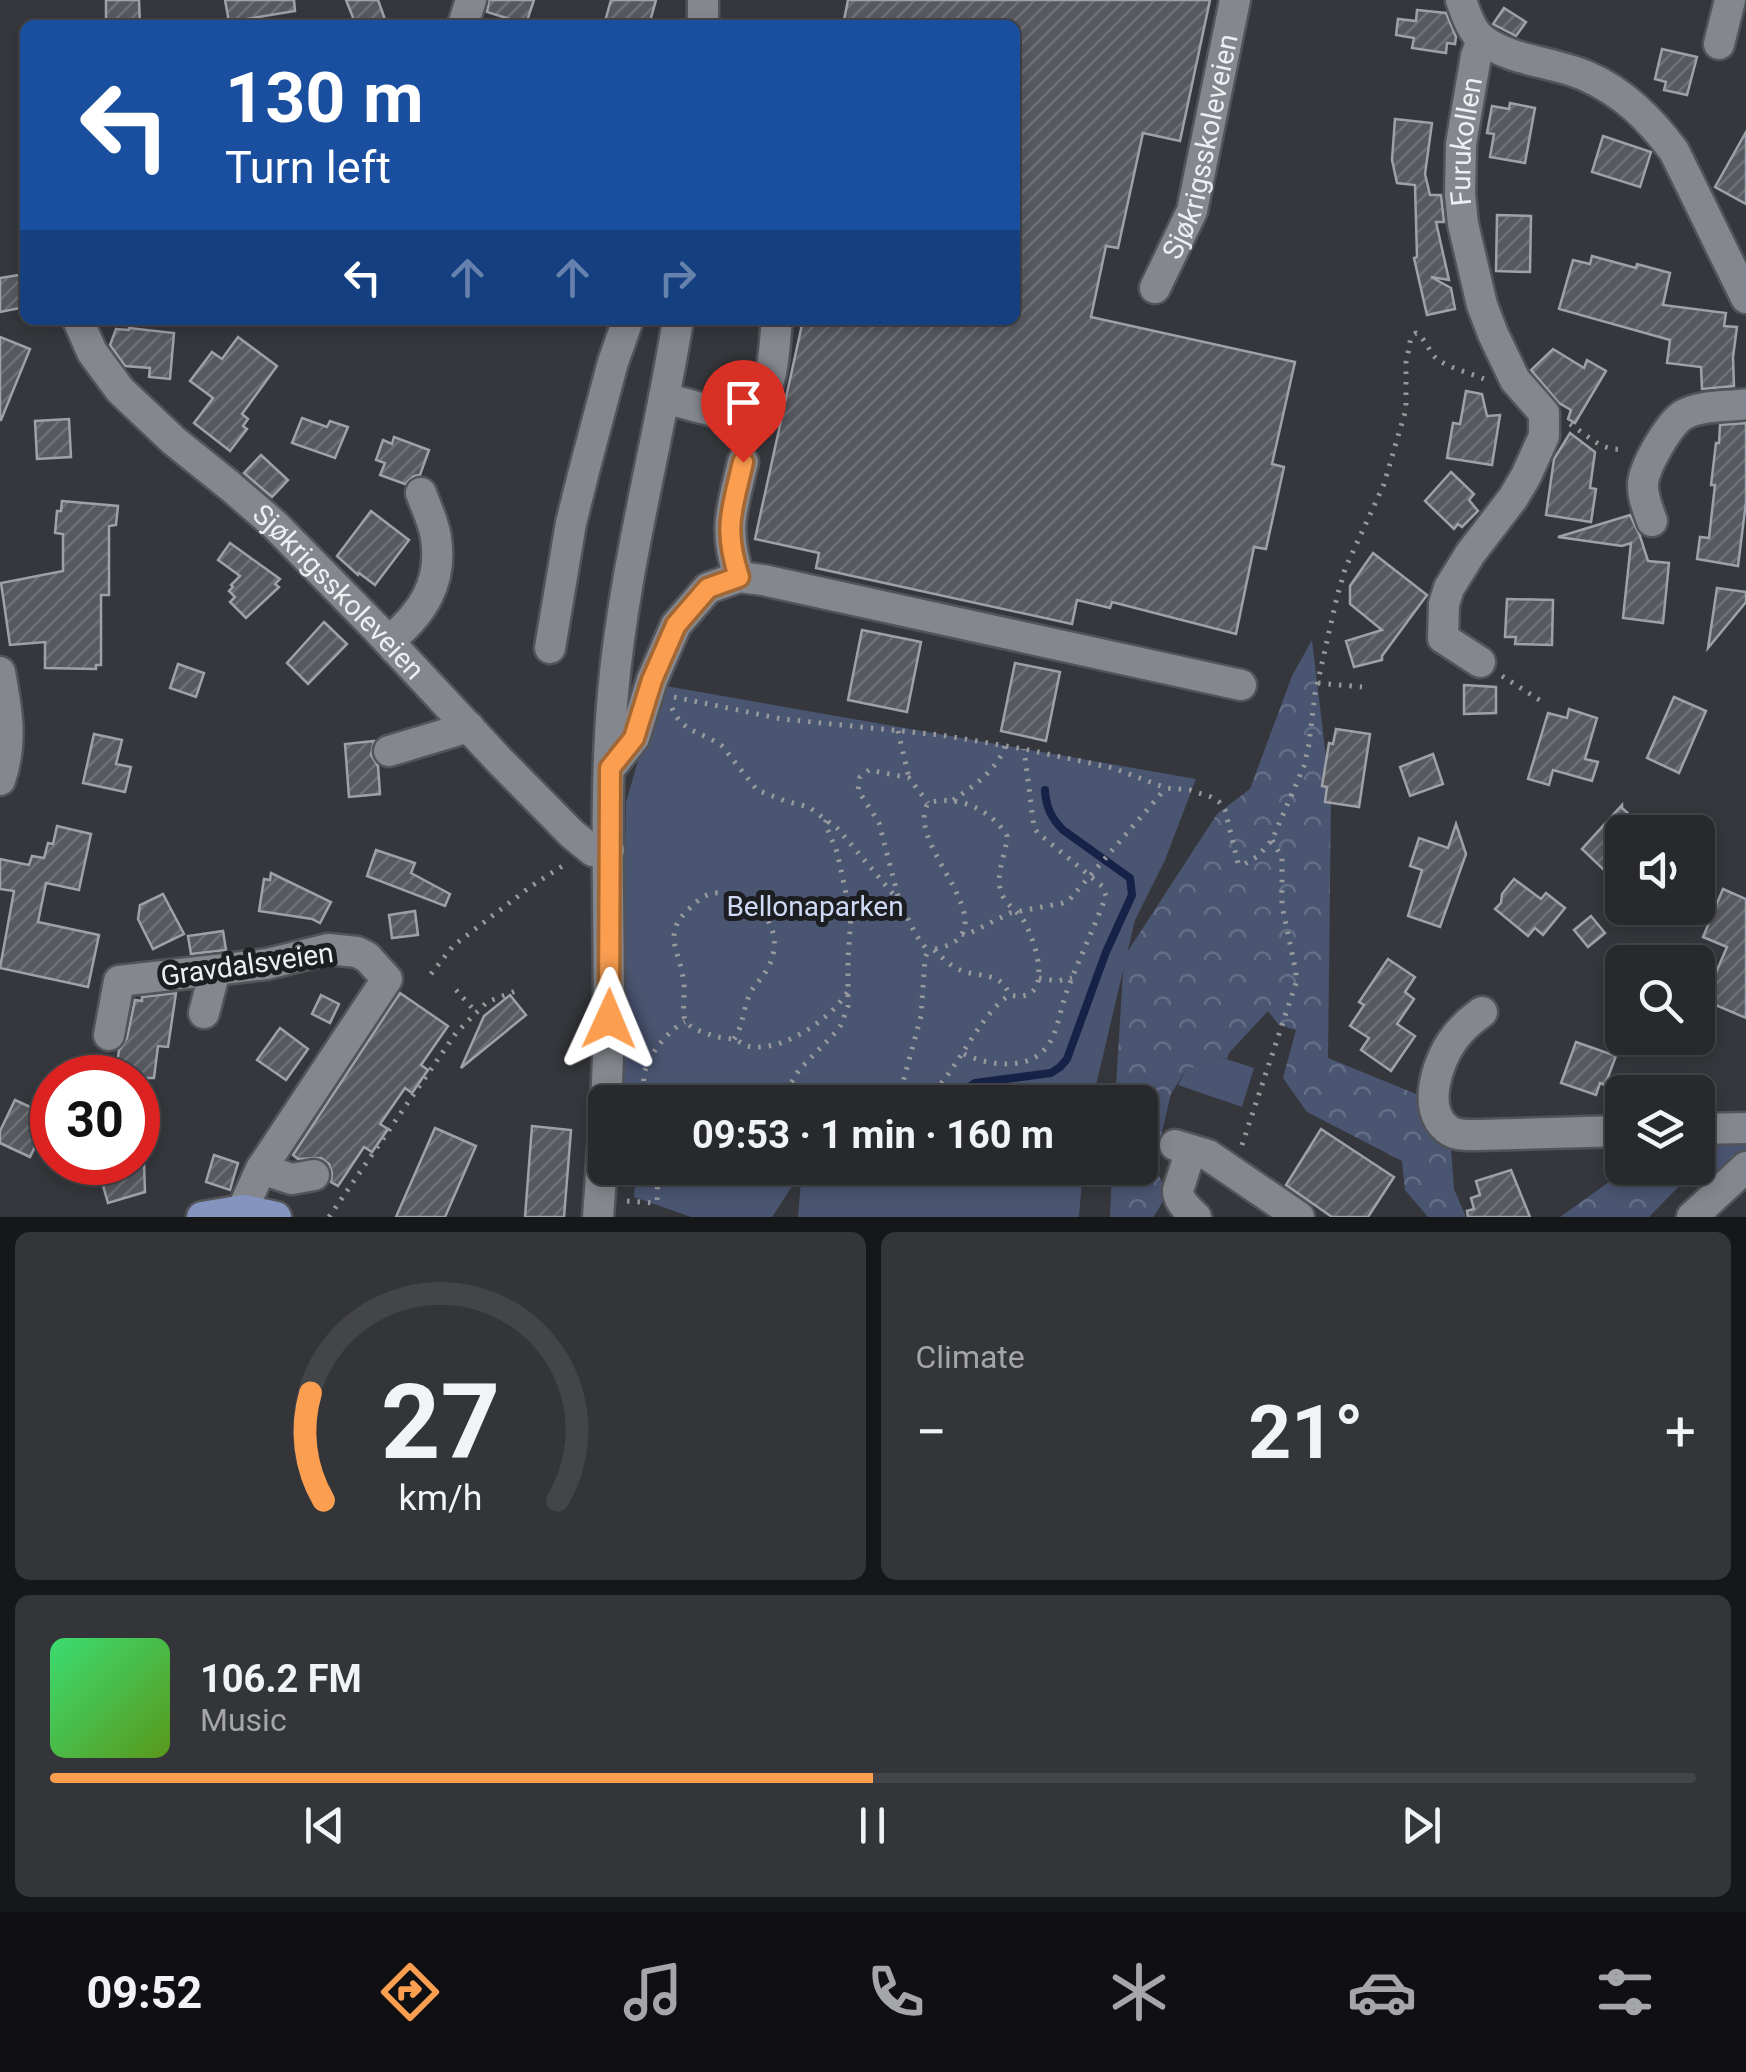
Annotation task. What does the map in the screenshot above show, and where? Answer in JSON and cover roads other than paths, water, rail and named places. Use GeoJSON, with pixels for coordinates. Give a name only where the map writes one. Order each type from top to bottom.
{"type":"FeatureCollection","features":[{"type":"Feature","properties":{"kind":"main road"},"geometry":{"type":"LineString","coordinates":[[202,1217],[276,1217]]}},
{"type":"Feature","properties":{"kind":"street","name":"Sjøkrigsskoleveien"},"geometry":{"type":"LineString","coordinates":[[1155,288],[1192,211],[1236,0]]}},
{"type":"Feature","properties":{"kind":"street"},"geometry":{"type":"LineString","coordinates":[[1461,0],[1482,40]]}},
{"type":"Feature","properties":{"kind":"street"},"geometry":{"type":"LineString","coordinates":[[1719,44],[1730,0]]}},
{"type":"Feature","properties":{"kind":"street","name":"Furukollen"},"geometry":{"type":"LineString","coordinates":[[1491,668],[1443,638],[1444,604],[1464,563],[1526,476],[1544,436],[1544,413],[1515,380],[1498,345],[1482,305],[1463,224],[1461,144],[1482,40],[1524,58],[1584,75],[1638,109],[1674,151],[1745,289]]}},
{"type":"Feature","properties":{"kind":"street","name":"Sjøkrigsskoleveien"},"geometry":{"type":"LineString","coordinates":[[80,325],[92,352],[132,403],[274,524],[572,834],[601,850]]}},
{"type":"Feature","properties":{"kind":"street"},"geometry":{"type":"LineString","coordinates":[[550,648],[571,523],[612,362],[626,325]]}},
{"type":"Feature","properties":{"kind":"street"},"geometry":{"type":"LineString","coordinates":[[607,1085],[609,1028],[601,850],[613,695],[619,632],[677,325]]}},
{"type":"Feature","properties":{"kind":"street"},"geometry":{"type":"LineString","coordinates":[[664,398],[728,413],[744,412],[757,405],[766,391],[776,325]]}},
{"type":"Feature","properties":{"kind":"street"},"geometry":{"type":"LineString","coordinates":[[1652,521],[1643,482],[1654,454],[1680,416],[1694,410],[1746,404]]}},
{"type":"Feature","properties":{"kind":"street"},"geometry":{"type":"LineString","coordinates":[[739,577],[730,548],[729,522],[743,462]]}},
{"type":"Feature","properties":{"kind":"street"},"geometry":{"type":"LineString","coordinates":[[395,649],[389,641],[430,598],[437,568],[436,538],[421,493]]}},
{"type":"Feature","properties":{"kind":"street"},"geometry":{"type":"LineString","coordinates":[[610,768],[634,738],[652,680],[676,625],[708,588],[739,577],[1241,685]]}},
{"type":"Feature","properties":{"kind":"street"},"geometry":{"type":"LineString","coordinates":[[0,672],[9,722],[8,752],[0,780]]}},
{"type":"Feature","properties":{"kind":"street"},"geometry":{"type":"LineString","coordinates":[[389,751],[469,727]]}},
{"type":"Feature","properties":{"kind":"street","name":"Gravdalsveien"},"geometry":{"type":"LineString","coordinates":[[110,1035],[119,981],[267,964],[328,949],[368,957],[387,979],[261,1169],[242,1214]]}},
{"type":"Feature","properties":{"kind":"street"},"geometry":{"type":"LineString","coordinates":[[204,1013],[215,970]]}},
{"type":"Feature","properties":{"kind":"street"},"geometry":{"type":"LineString","coordinates":[[1482,1012],[1466,1024],[1439,1067],[1434,1094],[1436,1115],[1448,1130],[1462,1135],[1605,1131]]}},
{"type":"Feature","properties":{"kind":"street"},"geometry":{"type":"LineString","coordinates":[[1715,1128],[1746,1128]]}},
{"type":"Feature","properties":{"kind":"street"},"geometry":{"type":"LineString","coordinates":[[1196,1217],[1178,1196],[1183,1147],[1208,1156],[1299,1217]]}},
{"type":"Feature","properties":{"kind":"street"},"geometry":{"type":"LineString","coordinates":[[1692,1217],[1746,1167]]}},
{"type":"Feature","properties":{"kind":"street"},"geometry":{"type":"LineString","coordinates":[[261,1169],[292,1179],[314,1176]]}},
{"type":"Feature","properties":{"kind":"waterway"},"geometry":{"type":"LineString","coordinates":[[972,1085],[1051,1073],[1067,1059],[1106,952],[1132,895],[1130,878],[1059,826],[1050,812],[1045,790]]}},
{"type":"Feature","properties":{"kind":"park label","name":"Bellonaparken"},"geometry":{"type":"Point","coordinates":[815,906]}}]}
